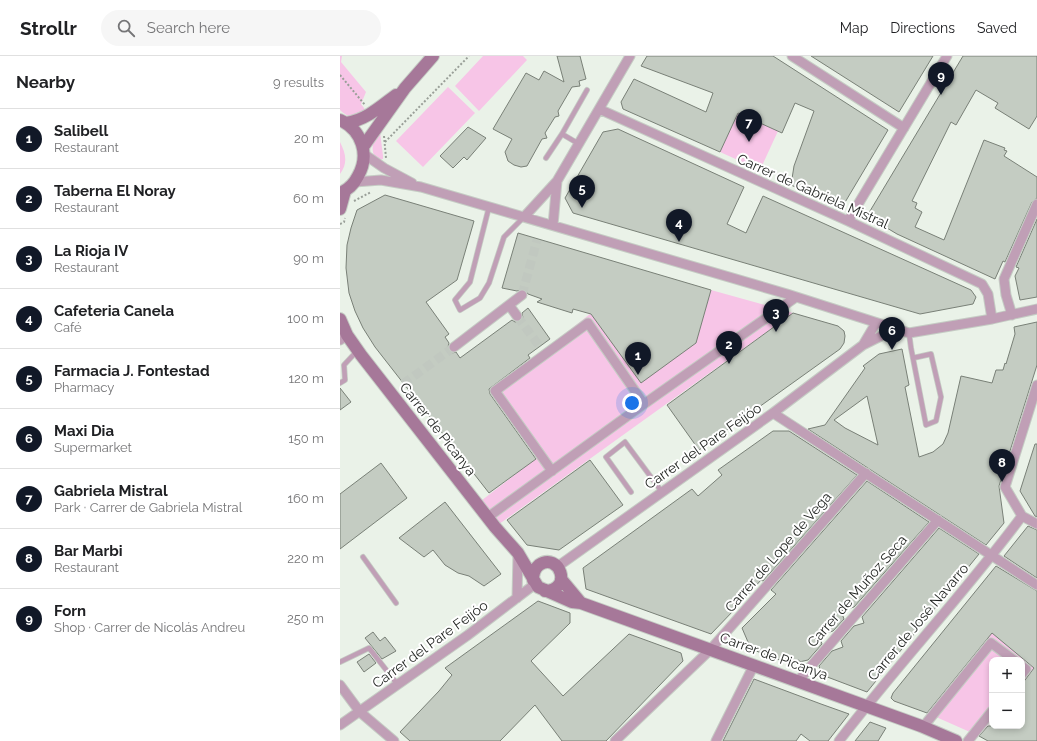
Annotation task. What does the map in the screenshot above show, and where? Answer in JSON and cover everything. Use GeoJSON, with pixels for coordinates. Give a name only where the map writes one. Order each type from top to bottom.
{"type":"FeatureCollection","features":[{"type":"Feature","properties":{"kind":"street"},"geometry":{"type":"LineString","coordinates":[[343,212],[343,192],[355,182],[362,169],[364,151],[404,88],[433,56]]}},
{"type":"Feature","properties":{"kind":"street"},"geometry":{"type":"LineString","coordinates":[[524,217],[557,181],[630,56]]}},
{"type":"Feature","properties":{"kind":"street"},"geometry":{"type":"LineString","coordinates":[[792,56],[904,128]]}},
{"type":"Feature","properties":{"kind":"street"},"geometry":{"type":"LineString","coordinates":[[848,221],[948,56]]}},
{"type":"Feature","properties":{"kind":"street"},"geometry":{"type":"LineString","coordinates":[[343,122],[358,122],[404,88]]}},
{"type":"Feature","properties":{"kind":"street","name":"Carrer de Gabriela Mistral"},"geometry":{"type":"LineString","coordinates":[[599,109],[848,221],[982,284],[988,294],[992,319]]}},
{"type":"Feature","properties":{"kind":"street"},"geometry":{"type":"LineString","coordinates":[[343,122],[356,132],[364,151],[384,168],[421,187]]}},
{"type":"Feature","properties":{"kind":"street"},"geometry":{"type":"LineString","coordinates":[[355,182],[381,180],[421,187],[796,297],[909,333],[992,319],[1037,309]]}},
{"type":"Feature","properties":{"kind":"street"},"geometry":{"type":"LineString","coordinates":[[553,225],[557,181]]}},
{"type":"Feature","properties":{"kind":"street"},"geometry":{"type":"LineString","coordinates":[[1012,315],[1006,295],[1004,279],[1037,204]]}},
{"type":"Feature","properties":{"kind":"street"},"geometry":{"type":"LineString","coordinates":[[454,347],[522,295]]}},
{"type":"Feature","properties":{"kind":"street"},"geometry":{"type":"LineString","coordinates":[[488,517],[644,404],[796,297]]}},
{"type":"Feature","properties":{"kind":"street"},"geometry":{"type":"LineString","coordinates":[[509,305],[517,316]]}},
{"type":"Feature","properties":{"kind":"street","name":"Carrer de Picanya"},"geometry":{"type":"LineString","coordinates":[[340,319],[344,338],[358,350],[488,517],[518,553],[534,582]]}},
{"type":"Feature","properties":{"kind":"street"},"geometry":{"type":"LineString","coordinates":[[552,471],[495,391],[588,323],[644,404]]}},
{"type":"Feature","properties":{"kind":"street","name":"Carrer del Pare Feijóo"},"geometry":{"type":"LineString","coordinates":[[863,345],[876,323]]}},
{"type":"Feature","properties":{"kind":"street","name":"Carrer del Pare Feijóo"},"geometry":{"type":"LineString","coordinates":[[558,567],[773,413],[863,345],[896,329]]}},
{"type":"Feature","properties":{"kind":"street"},"geometry":{"type":"LineString","coordinates":[[540,347],[546,355]]}},
{"type":"Feature","properties":{"kind":"street"},"geometry":{"type":"LineString","coordinates":[[1037,385],[1005,487],[1022,516],[1037,524]]}},
{"type":"Feature","properties":{"kind":"street"},"geometry":{"type":"LineString","coordinates":[[773,413],[1037,585]]}},
{"type":"Feature","properties":{"kind":"street","name":"Carrer de Lope de Vega"},"geometry":{"type":"LineString","coordinates":[[615,741],[711,649],[866,473]]}},
{"type":"Feature","properties":{"kind":"street","name":"Carrer de José Navarro"},"geometry":{"type":"LineString","coordinates":[[839,741],[866,706],[992,556],[1022,516]]}},
{"type":"Feature","properties":{"kind":"street","name":"Carrer de Muñoz Seca"},"geometry":{"type":"LineString","coordinates":[[798,681],[938,520]]}},
{"type":"Feature","properties":{"kind":"street"},"geometry":{"type":"LineString","coordinates":[[517,598],[518,553]]}},
{"type":"Feature","properties":{"kind":"street","name":"Carrer de Picanya"},"geometry":{"type":"LineString","coordinates":[[518,553],[540,564]]}},
{"type":"Feature","properties":{"kind":"street"},"geometry":{"type":"LineString","coordinates":[[549,563],[558,567],[560,570],[561,579],[558,587],[546,591],[541,590],[534,582],[534,571],[540,564],[549,563]]}},
{"type":"Feature","properties":{"kind":"street"},"geometry":{"type":"LineString","coordinates":[[561,579],[581,603]]}},
{"type":"Feature","properties":{"kind":"street","name":"Carrer del Pare Feijóo"},"geometry":{"type":"LineString","coordinates":[[340,725],[398,685],[517,598],[534,582]]}},
{"type":"Feature","properties":{"kind":"street","name":"Carrer de Picanya"},"geometry":{"type":"LineString","coordinates":[[546,591],[572,602],[581,603],[923,726],[956,741]]}},
{"type":"Feature","properties":{"kind":"street"},"geometry":{"type":"LineString","coordinates":[[923,726],[991,643],[1010,657]]}},
{"type":"Feature","properties":{"kind":"street"},"geometry":{"type":"LineString","coordinates":[[716,741],[754,665]]}},
{"type":"Feature","properties":{"kind":"street"},"geometry":{"type":"LineString","coordinates":[[340,685],[360,712],[394,741]]}},
{"type":"Feature","properties":{"kind":"street"},"geometry":{"type":"LineString","coordinates":[[968,741],[989,715]]}},
{"type":"Feature","properties":{"kind":"lane"},"geometry":{"type":"LineString","coordinates":[[546,158],[562,134],[587,90]]}},
{"type":"Feature","properties":{"kind":"lane"},"geometry":{"type":"LineString","coordinates":[[562,134],[579,144]]}},
{"type":"Feature","properties":{"kind":"lane"},"geometry":{"type":"LineString","coordinates":[[489,207],[470,282],[455,300],[460,310],[480,298],[489,283],[504,237],[524,217]]}},
{"type":"Feature","properties":{"kind":"lane"},"geometry":{"type":"LineString","coordinates":[[909,333],[913,358],[926,425],[936,421],[942,397],[930,354],[913,358]]}},
{"type":"Feature","properties":{"kind":"lane"},"geometry":{"type":"LineString","coordinates":[[340,383],[345,380],[344,365],[358,350]]}},
{"type":"Feature","properties":{"kind":"lane"},"geometry":{"type":"LineString","coordinates":[[631,492],[606,456],[625,442],[662,492]]}},
{"type":"Feature","properties":{"kind":"lane"},"geometry":{"type":"LineString","coordinates":[[363,557],[396,603]]}},
{"type":"Feature","properties":{"kind":"lane"},"geometry":{"type":"LineString","coordinates":[[340,662],[369,648],[398,685]]}},
{"type":"Feature","properties":{"kind":"path"},"geometry":{"type":"LineString","coordinates":[[386,160],[385,142],[469,56]]}},
{"type":"Feature","properties":{"kind":"path"},"geometry":{"type":"LineString","coordinates":[[340,74],[371,113]]}},
{"type":"Feature","properties":{"kind":"path"},"geometry":{"type":"LineString","coordinates":[[351,202],[360,199],[373,190]]}},
{"type":"Feature","properties":{"kind":"path"},"geometry":{"type":"LineString","coordinates":[[340,224],[344,222],[343,212]]}},
{"type":"Feature","properties":{"kind":"shaded area"},"geometry":{"type":"Polygon","coordinates":[[[340,56],[342,56],[341,62],[366,92],[361,104],[367,112],[350,116],[340,110],[340,56]]]}},
{"type":"Feature","properties":{"kind":"shaded area"},"geometry":{"type":"Polygon","coordinates":[[[483,56],[523,56],[527,60],[479,111],[455,86],[483,56]]]}},
{"type":"Feature","properties":{"kind":"shaded area"},"geometry":{"type":"Polygon","coordinates":[[[448,87],[475,113],[423,167],[396,141],[448,87]]]}},
{"type":"Feature","properties":{"kind":"shaded area"},"geometry":{"type":"Polygon","coordinates":[[[738,113],[778,131],[760,170],[720,152],[738,113]]]}},
{"type":"Feature","properties":{"kind":"shaded area"},"geometry":{"type":"Polygon","coordinates":[[[380,132],[383,159],[379,160],[374,156],[373,146],[374,140],[380,132]]]}},
{"type":"Feature","properties":{"kind":"shaded area"},"geometry":{"type":"Polygon","coordinates":[[[340,142],[344,151],[345,162],[343,170],[340,174],[340,142]]]}},
{"type":"Feature","properties":{"kind":"shaded area"},"geometry":{"type":"Polygon","coordinates":[[[711,290],[793,313],[495,527],[477,504],[538,457],[490,389],[531,360],[590,314],[696,343],[711,290]]]}},
{"type":"Feature","properties":{"kind":"shaded area"},"geometry":{"type":"Polygon","coordinates":[[[992,633],[1021,657],[989,657],[989,724],[979,736],[927,713],[992,633]]]}},
{"type":"Feature","properties":{"kind":"shaded area"},"geometry":{"type":"Polygon","coordinates":[[[1025,660],[1034,668],[1025,680],[1025,660]]]}},
{"type":"Feature","properties":{"kind":"building"},"geometry":{"type":"Polygon","coordinates":[[[557,56],[580,56],[586,79],[579,81],[580,86],[572,87],[558,111],[559,116],[555,117],[545,133],[547,138],[542,139],[527,166],[521,167],[514,165],[508,161],[505,152],[512,139],[493,129],[526,73],[539,80],[544,71],[564,82],[557,56]]]}},
{"type":"Feature","properties":{"kind":"building"},"geometry":{"type":"Polygon","coordinates":[[[647,56],[773,56],[888,130],[844,204],[836,206],[791,185],[794,166],[814,111],[795,103],[782,133],[738,113],[720,152],[623,109],[621,102],[634,79],[706,112],[713,93],[641,66],[647,56]]]}},
{"type":"Feature","properties":{"kind":"building"},"geometry":{"type":"Polygon","coordinates":[[[811,56],[933,56],[899,112],[811,56]]]}},
{"type":"Feature","properties":{"kind":"building"},"geometry":{"type":"Polygon","coordinates":[[[963,56],[1037,56],[1037,116],[1029,129],[995,108],[998,103],[976,90],[956,125],[951,122],[912,201],[917,203],[915,208],[922,212],[915,227],[944,240],[984,140],[1005,148],[1004,150],[1007,151],[1004,156],[1037,177],[1037,198],[1032,202],[1005,262],[1003,261],[995,279],[897,234],[867,216],[963,56]]]}},
{"type":"Feature","properties":{"kind":"building"},"geometry":{"type":"Polygon","coordinates":[[[468,127],[486,138],[467,160],[464,157],[453,168],[440,156],[468,127]]]}},
{"type":"Feature","properties":{"kind":"building"},"geometry":{"type":"Polygon","coordinates":[[[618,129],[744,187],[727,224],[746,233],[763,196],[971,290],[976,297],[973,304],[920,314],[573,213],[565,198],[603,132],[618,129]]]}},
{"type":"Feature","properties":{"kind":"building"},"geometry":{"type":"Polygon","coordinates":[[[385,195],[474,221],[457,280],[426,302],[449,334],[445,337],[449,343],[448,347],[452,353],[456,352],[460,358],[512,320],[515,322],[520,321],[523,318],[522,313],[528,308],[550,339],[528,355],[530,358],[489,389],[490,394],[536,459],[489,493],[375,347],[363,328],[355,311],[349,293],[346,268],[347,245],[351,228],[357,210],[385,195]]]}},
{"type":"Feature","properties":{"kind":"building"},"geometry":{"type":"Polygon","coordinates":[[[1037,219],[1037,297],[1020,300],[1015,276],[1019,268],[1016,267],[1037,219]]]}},
{"type":"Feature","properties":{"kind":"building"},"geometry":{"type":"Polygon","coordinates":[[[518,233],[711,290],[696,343],[641,383],[591,314],[573,309],[572,313],[537,302],[542,299],[528,294],[524,289],[517,291],[502,288],[518,233]]]}},
{"type":"Feature","properties":{"kind":"building"},"geometry":{"type":"Polygon","coordinates":[[[793,313],[838,326],[844,331],[844,343],[840,349],[699,450],[667,405],[793,313]]]}},
{"type":"Feature","properties":{"kind":"building"},"geometry":{"type":"Polygon","coordinates":[[[1037,322],[1037,365],[999,486],[1004,523],[986,545],[808,429],[825,425],[865,368],[863,366],[879,354],[902,349],[909,385],[905,387],[919,457],[933,452],[943,444],[948,433],[961,376],[992,383],[996,370],[1003,370],[1005,363],[1006,364],[1015,334],[1014,327],[1037,322]],[[867,396],[834,420],[845,428],[878,445],[867,396]]]}},
{"type":"Feature","properties":{"kind":"building"},"geometry":{"type":"Polygon","coordinates":[[[340,388],[351,402],[340,410],[340,388]]]}},
{"type":"Feature","properties":{"kind":"building"},"geometry":{"type":"Polygon","coordinates":[[[773,431],[789,431],[857,475],[763,581],[761,580],[711,634],[586,589],[583,568],[692,489],[698,496],[722,475],[718,470],[773,431]]]}},
{"type":"Feature","properties":{"kind":"building"},"geometry":{"type":"Polygon","coordinates":[[[1035,444],[1037,444],[1037,517],[1020,491],[1035,444]]]}},
{"type":"Feature","properties":{"kind":"building"},"geometry":{"type":"Polygon","coordinates":[[[590,460],[623,505],[559,550],[527,545],[507,520],[590,460]]]}},
{"type":"Feature","properties":{"kind":"building"},"geometry":{"type":"Polygon","coordinates":[[[381,463],[407,498],[340,549],[340,494],[381,463]]]}},
{"type":"Feature","properties":{"kind":"building"},"geometry":{"type":"Polygon","coordinates":[[[867,481],[929,522],[854,607],[841,611],[844,619],[833,631],[819,635],[822,644],[808,660],[799,662],[799,660],[790,664],[751,649],[742,628],[776,594],[771,590],[867,481]]]}},
{"type":"Feature","properties":{"kind":"building"},"geometry":{"type":"Polygon","coordinates":[[[445,502],[501,574],[484,586],[469,576],[458,573],[445,565],[433,550],[424,557],[399,538],[445,502]]]}},
{"type":"Feature","properties":{"kind":"building"},"geometry":{"type":"Polygon","coordinates":[[[1028,526],[1037,530],[1037,578],[1004,556],[1028,526]]]}},
{"type":"Feature","properties":{"kind":"building"},"geometry":{"type":"Polygon","coordinates":[[[939,528],[979,554],[867,692],[822,675],[819,666],[832,651],[843,647],[841,641],[854,626],[864,623],[862,617],[939,528]]]}},
{"type":"Feature","properties":{"kind":"building"},"geometry":{"type":"Polygon","coordinates":[[[996,566],[1037,591],[1037,741],[988,741],[979,736],[988,726],[989,729],[1025,729],[1025,680],[1034,668],[1025,660],[1025,657],[1021,657],[992,633],[927,713],[894,701],[891,698],[893,693],[996,566]]]}},
{"type":"Feature","properties":{"kind":"building"},"geometry":{"type":"Polygon","coordinates":[[[538,601],[570,613],[570,623],[531,661],[563,696],[629,634],[681,653],[683,661],[606,741],[562,741],[535,705],[500,741],[410,741],[400,732],[452,675],[445,668],[538,601]]]}},
{"type":"Feature","properties":{"kind":"building"},"geometry":{"type":"Polygon","coordinates":[[[373,632],[380,641],[385,637],[396,651],[382,659],[365,638],[373,632]]]}},
{"type":"Feature","properties":{"kind":"building"},"geometry":{"type":"Polygon","coordinates":[[[369,654],[376,663],[364,672],[357,662],[369,654]]]}},
{"type":"Feature","properties":{"kind":"building"},"geometry":{"type":"Polygon","coordinates":[[[754,679],[849,714],[828,741],[810,741],[801,734],[796,741],[723,741],[754,679]]]}},
{"type":"Feature","properties":{"kind":"building"},"geometry":{"type":"Polygon","coordinates":[[[870,722],[886,728],[878,741],[855,741],[870,722]]]}},
{"type":"Feature","properties":{"kind":"tunnel"},"geometry":{"type":"LineString","coordinates":[[522,295],[537,240]]}},
{"type":"Feature","properties":{"kind":"tunnel"},"geometry":{"type":"LineString","coordinates":[[517,316],[540,347]]}},
{"type":"Feature","properties":{"kind":"tunnel"},"geometry":{"type":"LineString","coordinates":[[403,384],[454,347]]}},
{"type":"Feature","properties":{"kind":"place","name":"Forn"},"geometry":{"type":"Point","coordinates":[941,95]}},
{"type":"Feature","properties":{"kind":"place","name":"Gabriela Mistral"},"geometry":{"type":"Point","coordinates":[749,142]}},
{"type":"Feature","properties":{"kind":"place","name":"Farmacia J. Fontestad"},"geometry":{"type":"Point","coordinates":[582,208]}},
{"type":"Feature","properties":{"kind":"place","name":"Cafeteria Canela"},"geometry":{"type":"Point","coordinates":[679,242]}},
{"type":"Feature","properties":{"kind":"place","name":"La Rioja IV"},"geometry":{"type":"Point","coordinates":[776,332]}},
{"type":"Feature","properties":{"kind":"place","name":"Maxi Dia"},"geometry":{"type":"Point","coordinates":[892,350]}},
{"type":"Feature","properties":{"kind":"place","name":"Taberna El Noray"},"geometry":{"type":"Point","coordinates":[729,364]}},
{"type":"Feature","properties":{"kind":"place","name":"Salibell"},"geometry":{"type":"Point","coordinates":[638,375]}},
{"type":"Feature","properties":{"kind":"place","name":"Bar Marbi"},"geometry":{"type":"Point","coordinates":[1002,482]}}]}
